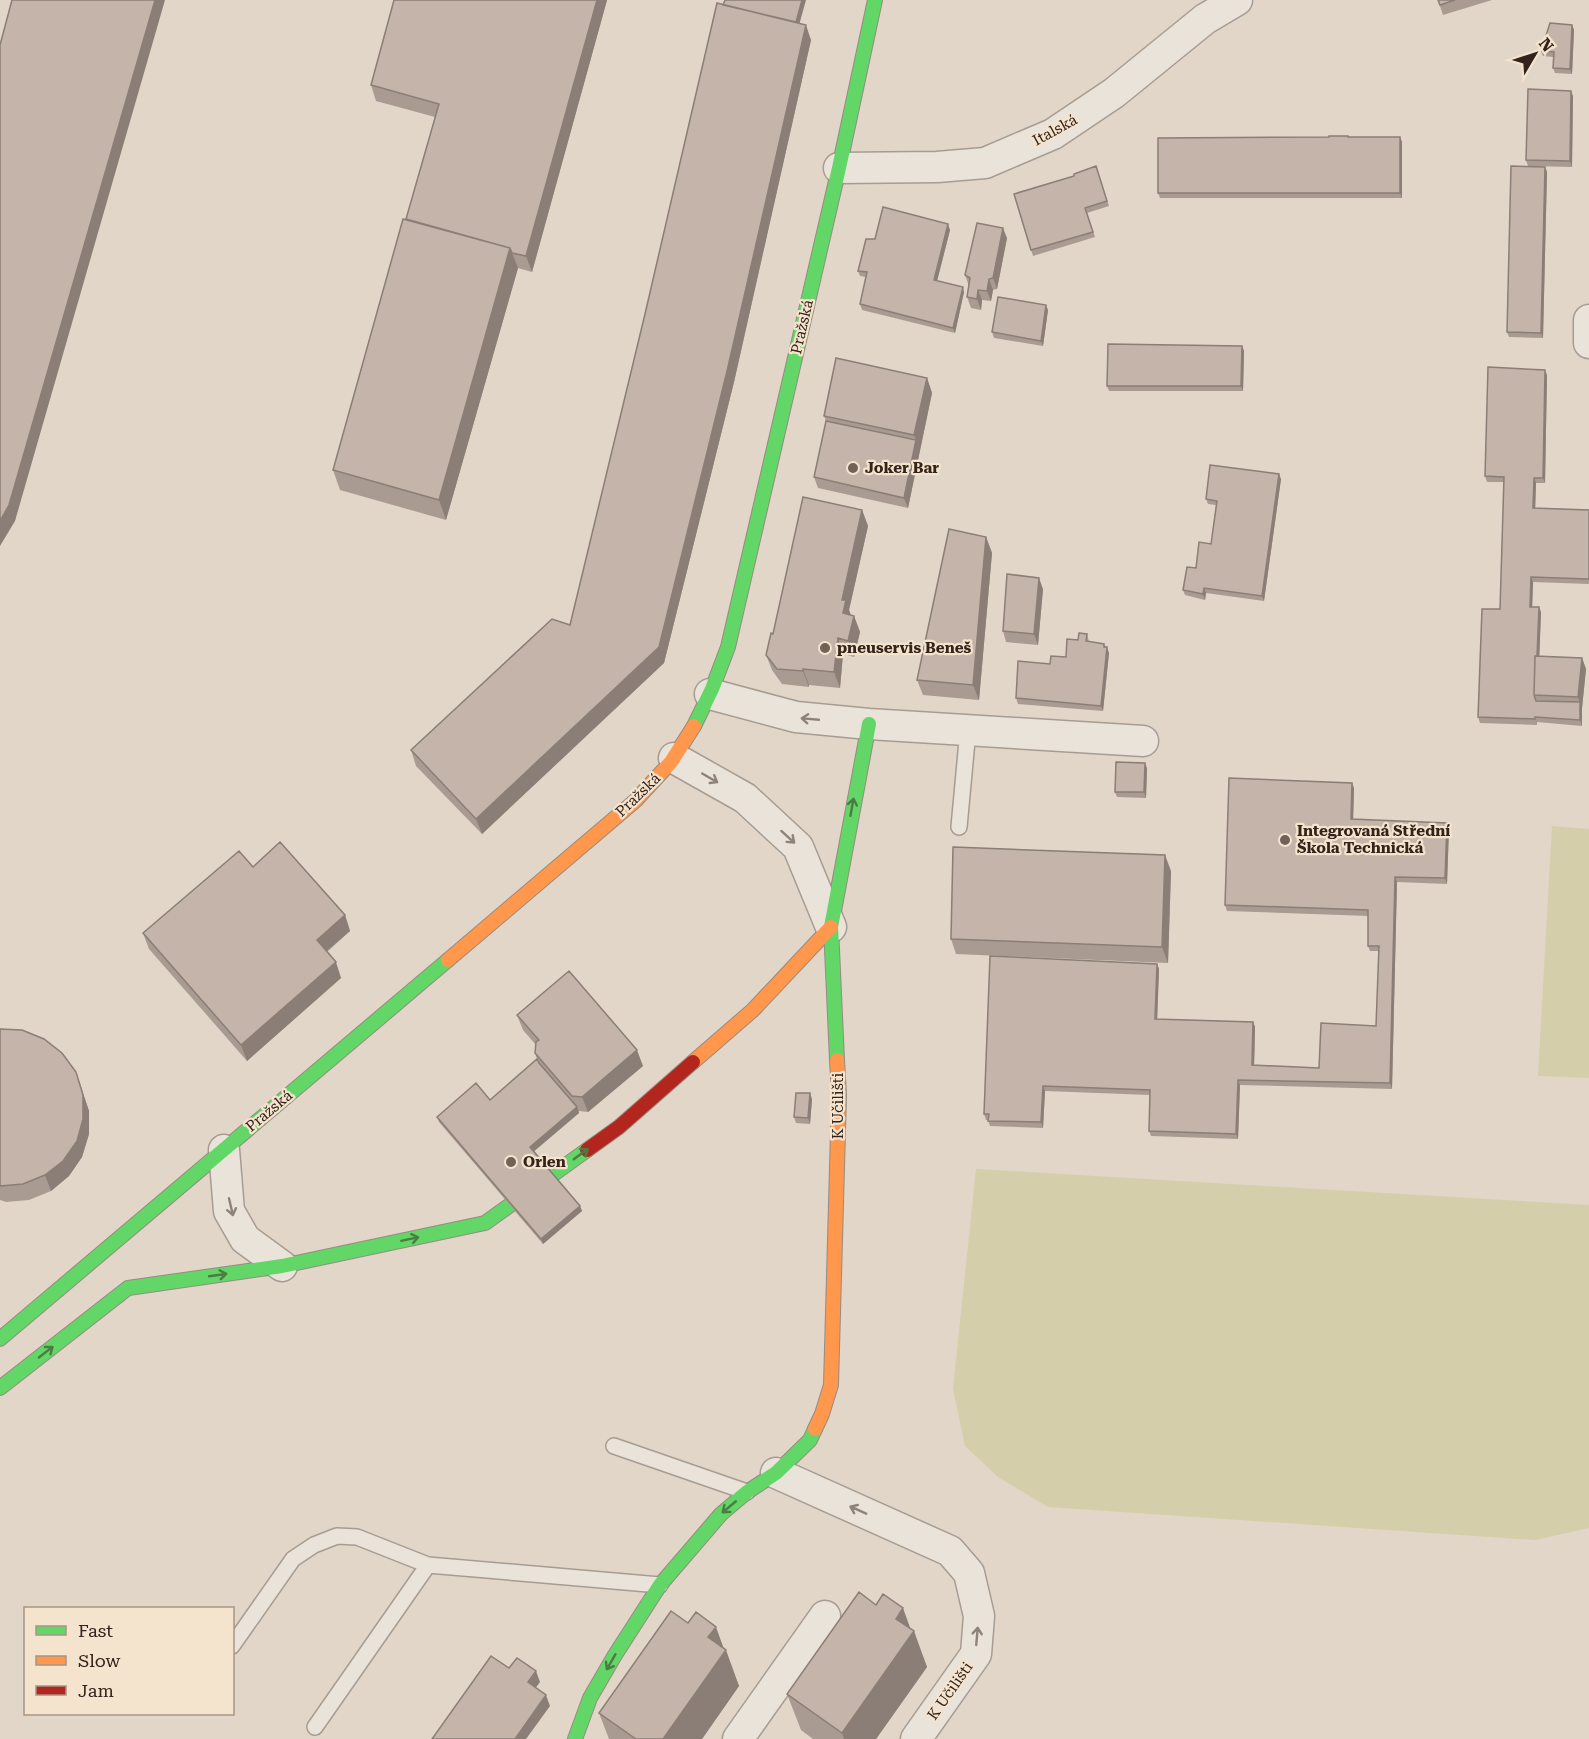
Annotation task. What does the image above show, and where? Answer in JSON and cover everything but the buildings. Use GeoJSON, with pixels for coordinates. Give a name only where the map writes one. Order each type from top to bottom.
{"type":"FeatureCollection","features":[{"type":"Feature","properties":{"kind":"street","name":"Pražská"},"geometry":{"type":"LineString","coordinates":[[0,1339],[635,801],[674,758],[690,735],[710,694],[728,647],[839,168],[875,0]]}},
{"type":"Feature","properties":{"kind":"street","name":"Italská"},"geometry":{"type":"LineString","coordinates":[[839,168],[919,168],[986,163],[1053,135],[1114,93],[1205,19],[1238,0]]}},
{"type":"Feature","properties":{"kind":"street"},"geometry":{"type":"LineString","coordinates":[[1588,343],[1589,320]]}},
{"type":"Feature","properties":{"kind":"street"},"geometry":{"type":"LineString","coordinates":[[710,694],[796,717],[868,724],[1143,741]]}},
{"type":"Feature","properties":{"kind":"street","name":"K Učilišti"},"geometry":{"type":"LineString","coordinates":[[575,1739],[590,1698],[660,1585],[721,1514],[747,1492],[776,1473],[810,1440],[822,1414],[831,1385],[839,1095],[831,927],[868,724]]}},
{"type":"Feature","properties":{"kind":"street"},"geometry":{"type":"LineString","coordinates":[[0,1388],[128,1288],[282,1266],[485,1223],[618,1127],[753,1010],[831,927],[798,847],[745,798],[674,758]]}},
{"type":"Feature","properties":{"kind":"street"},"geometry":{"type":"LineString","coordinates":[[224,1150],[229,1211],[245,1239],[282,1266]]}},
{"type":"Feature","properties":{"kind":"street","name":"K Učilišti"},"geometry":{"type":"LineString","coordinates":[[776,1473],[950,1551],[969,1573],[979,1616],[976,1654],[916,1739]]}},
{"type":"Feature","properties":{"kind":"street"},"geometry":{"type":"LineString","coordinates":[[738,1739],[825,1616]]}},
{"type":"Feature","properties":{"kind":"lane"},"geometry":{"type":"LineString","coordinates":[[959,827],[968,730]]}},
{"type":"Feature","properties":{"kind":"lane"},"geometry":{"type":"LineString","coordinates":[[614,1446],[747,1492]]}},
{"type":"Feature","properties":{"kind":"lane"},"geometry":{"type":"LineString","coordinates":[[234,1643],[293,1559],[314,1545],[337,1536],[357,1537],[428,1565],[660,1585]]}},
{"type":"Feature","properties":{"kind":"lane"},"geometry":{"type":"LineString","coordinates":[[315,1727],[428,1565]]}},
{"type":"Feature","properties":{"kind":"shaded area"},"geometry":{"type":"Polygon","coordinates":[[[1552,826],[1589,829],[1589,1078],[1538,1076],[1552,826]]]}},
{"type":"Feature","properties":{"kind":"shaded area"},"geometry":{"type":"Polygon","coordinates":[[[976,1169],[1589,1205],[1589,1528],[1535,1540],[1048,1507],[998,1477],[965,1446],[953,1389],[976,1169]]]}},
{"type":"Feature","properties":{"kind":"traffic: fast"},"geometry":{"type":"LineString","coordinates":[[694,726],[712,689],[728,647],[839,168],[875,0]]}},
{"type":"Feature","properties":{"kind":"traffic: fast"},"geometry":{"type":"LineString","coordinates":[[837,1060],[831,927],[869,724]]}},
{"type":"Feature","properties":{"kind":"traffic: fast"},"geometry":{"type":"LineString","coordinates":[[0,1339],[448,960]]}},
{"type":"Feature","properties":{"kind":"traffic: fast"},"geometry":{"type":"LineString","coordinates":[[0,1388],[128,1288],[282,1266],[485,1223],[587,1150]]}},
{"type":"Feature","properties":{"kind":"traffic: fast"},"geometry":{"type":"LineString","coordinates":[[575,1739],[590,1698],[660,1585],[721,1514],[747,1492],[776,1473],[810,1440],[815,1429]]}},
{"type":"Feature","properties":{"kind":"traffic: slow"},"geometry":{"type":"LineString","coordinates":[[448,960],[635,801],[671,762],[694,726]]}},
{"type":"Feature","properties":{"kind":"traffic: slow"},"geometry":{"type":"LineString","coordinates":[[693,1062],[753,1010],[831,927]]}},
{"type":"Feature","properties":{"kind":"traffic: slow"},"geometry":{"type":"LineString","coordinates":[[815,1429],[831,1385],[839,1095],[837,1060]]}},
{"type":"Feature","properties":{"kind":"traffic: jam"},"geometry":{"type":"LineString","coordinates":[[587,1150],[619,1127],[693,1062]]}},
{"type":"Feature","properties":{"kind":"place","name":"Joker Bar"},"geometry":{"type":"Point","coordinates":[853,468]}},
{"type":"Feature","properties":{"kind":"place","name":"pneuservis Beneš"},"geometry":{"type":"Point","coordinates":[825,648]}},
{"type":"Feature","properties":{"kind":"place","name":"Integrovaná Střední Škola Technická"},"geometry":{"type":"Point","coordinates":[1285,840]}},
{"type":"Feature","properties":{"kind":"place","name":"Orlen"},"geometry":{"type":"Point","coordinates":[511,1162]}}]}
